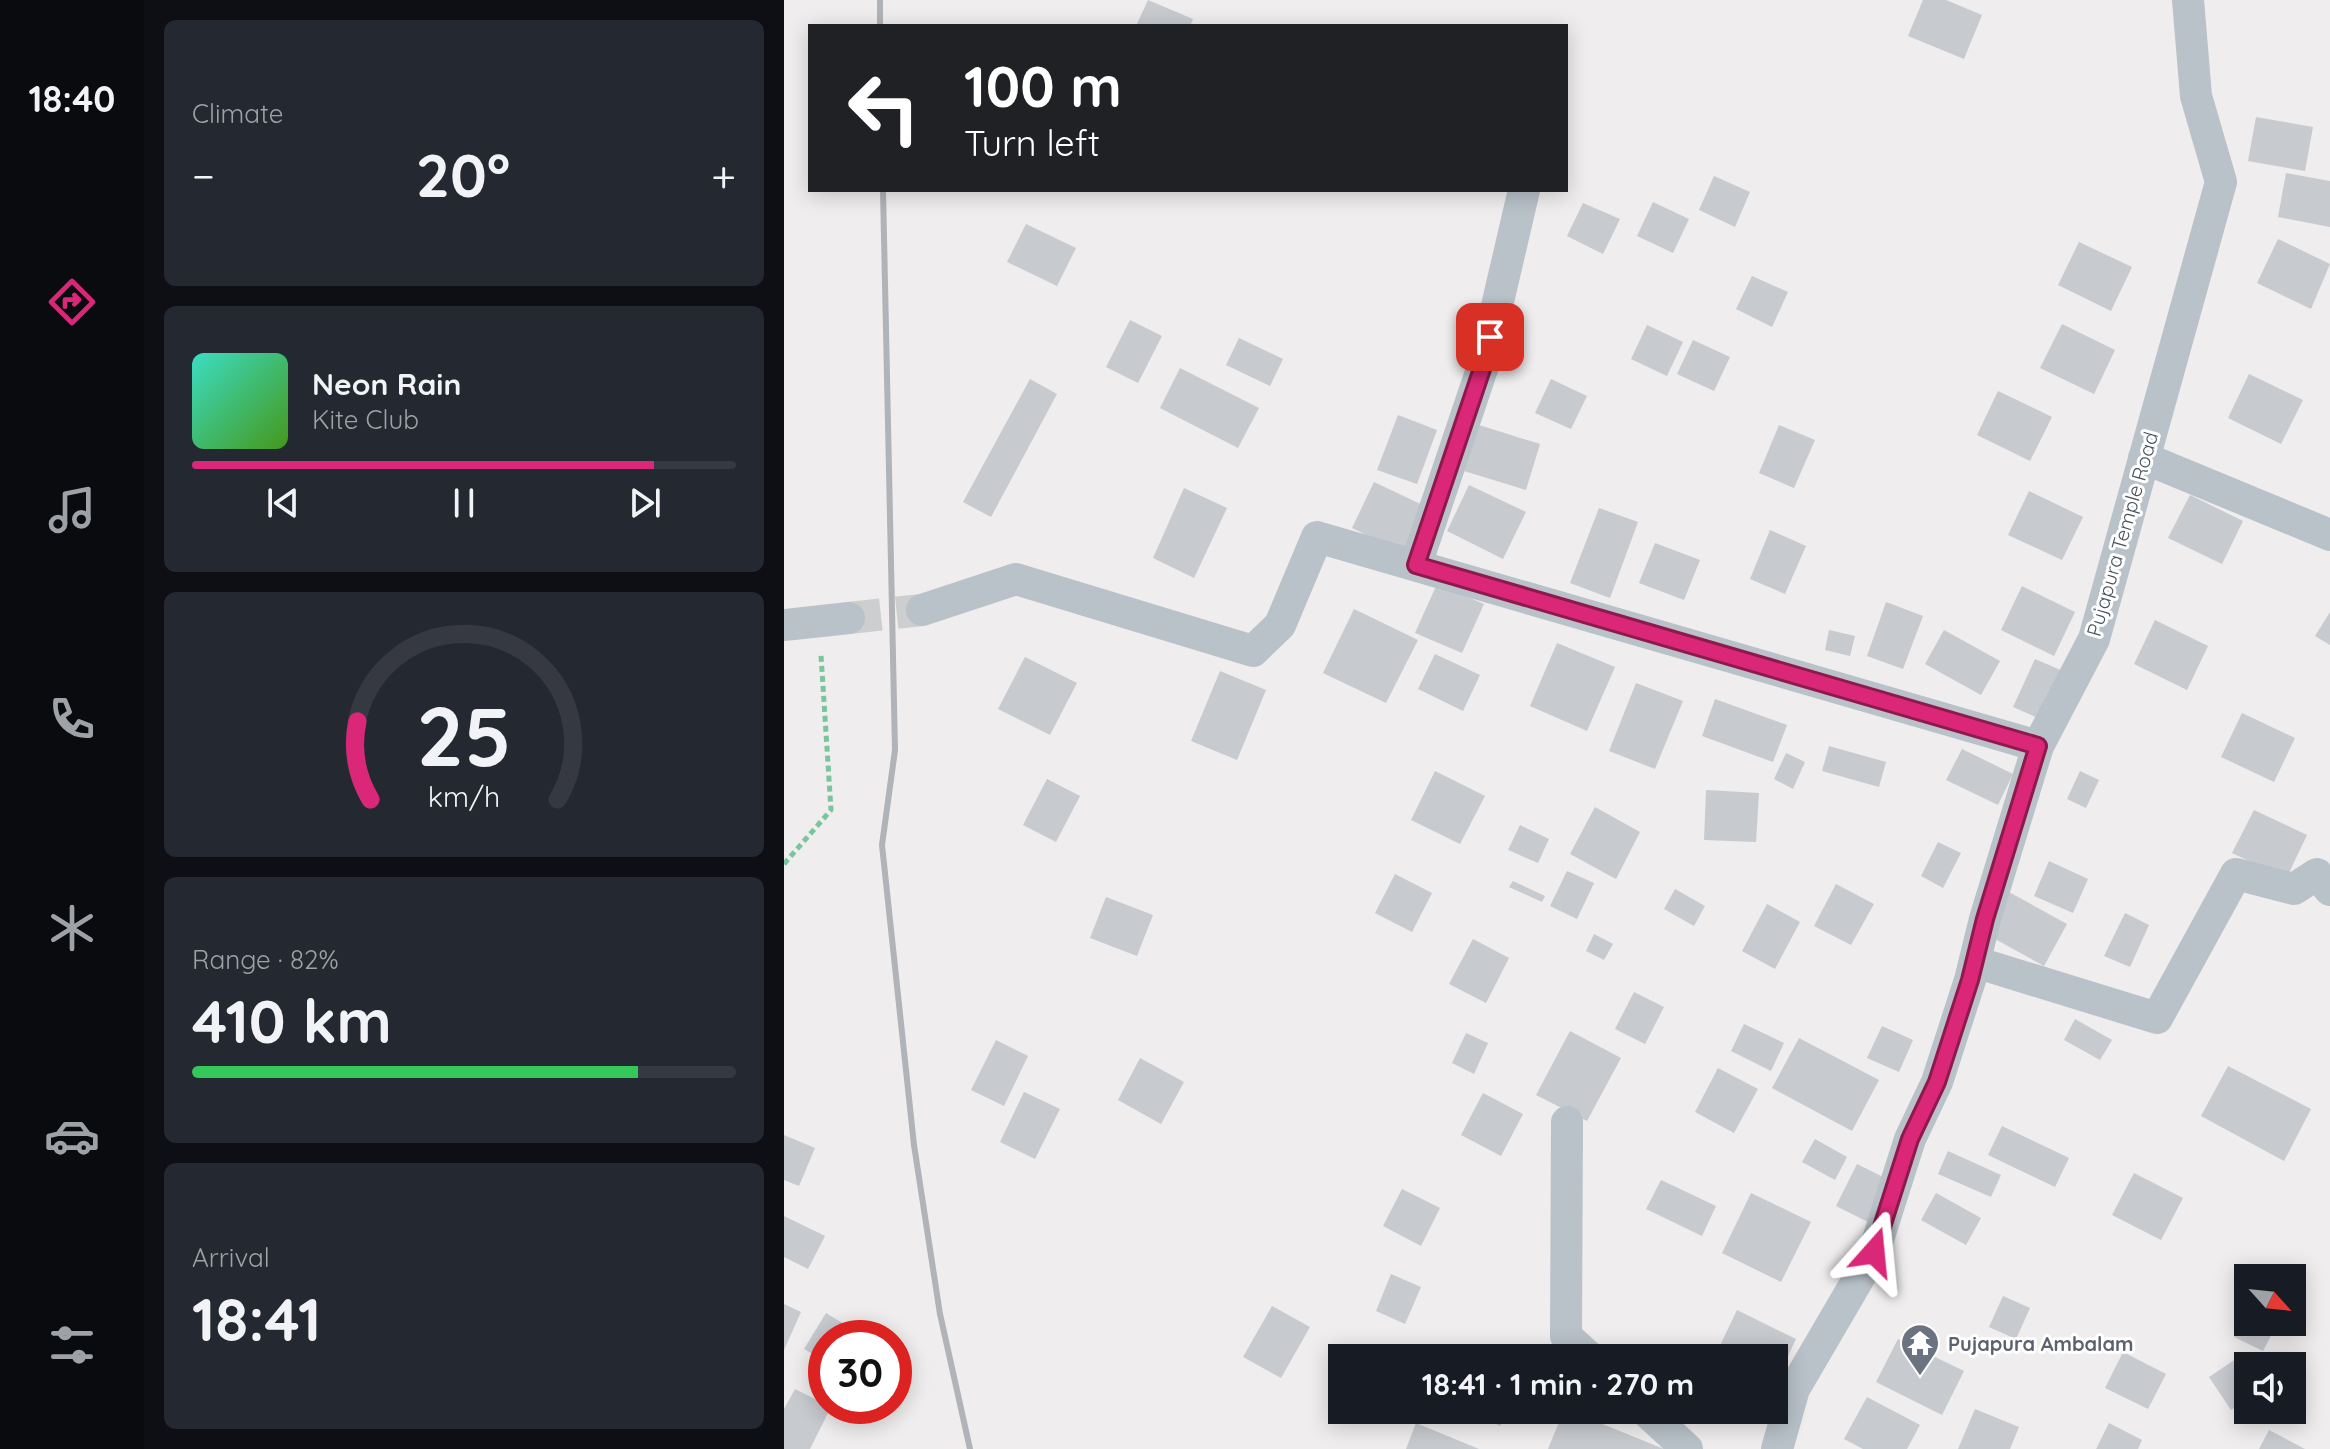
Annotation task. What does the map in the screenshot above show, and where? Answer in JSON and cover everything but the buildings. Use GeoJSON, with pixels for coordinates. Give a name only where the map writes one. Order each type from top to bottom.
{"type":"FeatureCollection","features":[{"type":"Feature","properties":{"kind":"street","name":"Pujapura Temple Road"},"geometry":{"type":"LineString","coordinates":[[1777,1449],[1794,1389],[1874,1252],[1910,1139],[1937,1082],[2038,746],[2094,639],[2221,182],[2196,96],[2188,0]]}},
{"type":"Feature","properties":{"kind":"street"},"geometry":{"type":"LineString","coordinates":[[1416,565],[1483,366],[1524,192]]}},
{"type":"Feature","properties":{"kind":"street"},"geometry":{"type":"LineString","coordinates":[[2144,458],[2330,535]]}},
{"type":"Feature","properties":{"kind":"street"},"geometry":{"type":"LineString","coordinates":[[922,610],[1016,579],[1253,651],[1280,625],[1317,537],[2038,746]]}},
{"type":"Feature","properties":{"kind":"street"},"geometry":{"type":"LineString","coordinates":[[784,625],[834,620]]}},
{"type":"Feature","properties":{"kind":"street"},"geometry":{"type":"LineString","coordinates":[[1975,962],[2157,1018],[2236,874],[2294,889],[2317,874],[2330,890]]}},
{"type":"Feature","properties":{"kind":"street"},"geometry":{"type":"LineString","coordinates":[[1567,1122],[1566,1336],[1575,1344]]}},
{"type":"Feature","properties":{"kind":"street"},"geometry":{"type":"LineString","coordinates":[[1660,1424],[1687,1449]]}},
{"type":"Feature","properties":{"kind":"path"},"geometry":{"type":"LineString","coordinates":[[784,864],[831,810],[834,620]]}},
{"type":"Feature","properties":{"kind":"tunnel"},"geometry":{"type":"LineString","coordinates":[[849,618],[922,610]]}},
{"type":"Feature","properties":{"kind":"railway"},"geometry":{"type":"LineString","coordinates":[[880,0],[880,24]]}},
{"type":"Feature","properties":{"kind":"railway"},"geometry":{"type":"LineString","coordinates":[[883,192],[895,750],[882,845],[914,1145],[940,1314],[970,1449]]}},
{"type":"Feature","properties":{"kind":"place","name":"Pujapura Ambalam"},"geometry":{"type":"Point","coordinates":[1920,1377]}},
{"type":"Feature","properties":{"kind":"route"},"geometry":{"type":"LineString","coordinates":[[1490,337],[1416,565],[2038,746],[1937,1082],[1910,1139],[1874,1252]]}}]}
